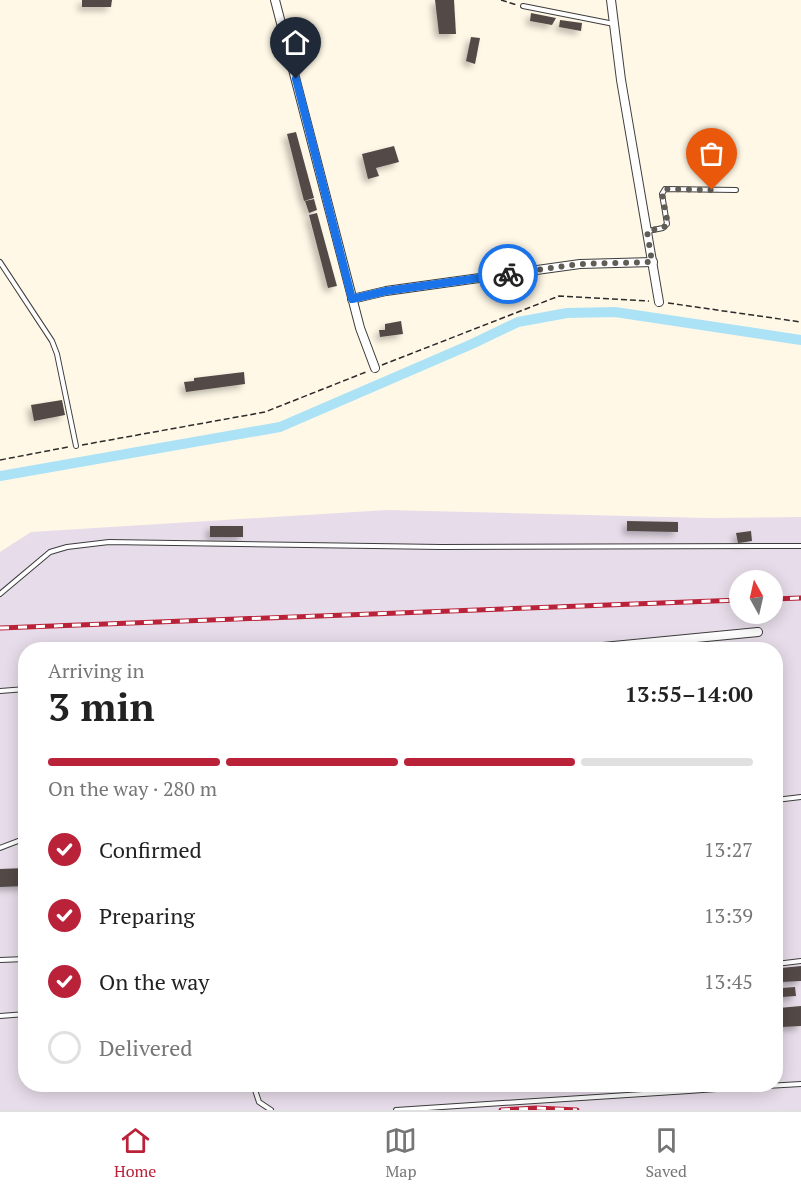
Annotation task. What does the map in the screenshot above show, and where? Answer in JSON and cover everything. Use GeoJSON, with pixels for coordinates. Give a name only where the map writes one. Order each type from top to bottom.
{"type":"FeatureCollection","features":[{"type":"Feature","properties":{"kind":"street"},"geometry":{"type":"LineString","coordinates":[[275,0],[352,299],[375,368]]}},
{"type":"Feature","properties":{"kind":"street"},"geometry":{"type":"LineString","coordinates":[[611,0],[621,80],[660,302]]}},
{"type":"Feature","properties":{"kind":"street"},"geometry":{"type":"LineString","coordinates":[[352,299],[386,291],[580,264],[652,262]]}},
{"type":"Feature","properties":{"kind":"street"},"geometry":{"type":"LineString","coordinates":[[660,642],[758,633]]}},
{"type":"Feature","properties":{"kind":"lane"},"geometry":{"type":"LineString","coordinates":[[523,6],[614,24]]}},
{"type":"Feature","properties":{"kind":"lane"},"geometry":{"type":"LineString","coordinates":[[647,231],[663,228],[668,224],[662,194],[665,189],[736,190]]}},
{"type":"Feature","properties":{"kind":"lane"},"geometry":{"type":"LineString","coordinates":[[0,262],[52,341],[57,354],[76,446]]}},
{"type":"Feature","properties":{"kind":"lane"},"geometry":{"type":"LineString","coordinates":[[0,594],[50,552],[67,547],[109,542],[465,547],[801,546]]}},
{"type":"Feature","properties":{"kind":"lane"},"geometry":{"type":"LineString","coordinates":[[0,691],[18,690]]}},
{"type":"Feature","properties":{"kind":"lane"},"geometry":{"type":"LineString","coordinates":[[783,799],[801,797]]}},
{"type":"Feature","properties":{"kind":"lane"},"geometry":{"type":"LineString","coordinates":[[0,848],[18,841]]}},
{"type":"Feature","properties":{"kind":"lane"},"geometry":{"type":"LineString","coordinates":[[0,960],[18,959]]}},
{"type":"Feature","properties":{"kind":"lane"},"geometry":{"type":"LineString","coordinates":[[783,963],[801,961]]}},
{"type":"Feature","properties":{"kind":"lane"},"geometry":{"type":"LineString","coordinates":[[0,1016],[18,1015]]}},
{"type":"Feature","properties":{"kind":"lane"},"geometry":{"type":"LineString","coordinates":[[783,1085],[801,1084]]}},
{"type":"Feature","properties":{"kind":"lane"},"geometry":{"type":"LineString","coordinates":[[256,1092],[259,1102],[271,1110]]}},
{"type":"Feature","properties":{"kind":"lane"},"geometry":{"type":"LineString","coordinates":[[396,1110],[669,1092]]}},
{"type":"Feature","properties":{"kind":"path"},"geometry":{"type":"LineString","coordinates":[[501,0],[523,6]]}},
{"type":"Feature","properties":{"kind":"path"},"geometry":{"type":"LineString","coordinates":[[0,460],[265,412],[559,296],[660,302],[801,322]]}},
{"type":"Feature","properties":{"kind":"shaded area"},"geometry":{"type":"Polygon","coordinates":[[[387,510],[706,518],[801,517],[801,1110],[0,1110],[0,552],[31,532],[387,510]]]}},
{"type":"Feature","properties":{"kind":"building"},"geometry":{"type":"Polygon","coordinates":[[[82,0],[112,0],[111,7],[82,7],[82,0]]]}},
{"type":"Feature","properties":{"kind":"building"},"geometry":{"type":"Polygon","coordinates":[[[435,0],[454,0],[456,34],[439,34],[435,0]]]}},
{"type":"Feature","properties":{"kind":"building"},"geometry":{"type":"Polygon","coordinates":[[[531,13],[556,18],[552,25],[530,21],[531,13]]]}},
{"type":"Feature","properties":{"kind":"building"},"geometry":{"type":"Polygon","coordinates":[[[560,20],[582,23],[581,31],[559,27],[560,20]]]}},
{"type":"Feature","properties":{"kind":"building"},"geometry":{"type":"Polygon","coordinates":[[[471,37],[480,38],[475,64],[466,61],[471,37]]]}},
{"type":"Feature","properties":{"kind":"building"},"geometry":{"type":"Polygon","coordinates":[[[296,132],[314,198],[304,201],[287,134],[296,132]]]}},
{"type":"Feature","properties":{"kind":"building"},"geometry":{"type":"Polygon","coordinates":[[[394,146],[399,162],[376,168],[379,176],[368,179],[362,154],[394,146]]]}},
{"type":"Feature","properties":{"kind":"building"},"geometry":{"type":"Polygon","coordinates":[[[314,199],[317,210],[309,213],[305,201],[314,199]]]}},
{"type":"Feature","properties":{"kind":"building"},"geometry":{"type":"Polygon","coordinates":[[[317,213],[337,286],[328,288],[309,215],[317,213]]]}},
{"type":"Feature","properties":{"kind":"building"},"geometry":{"type":"Polygon","coordinates":[[[401,321],[403,334],[380,337],[379,330],[385,330],[385,324],[401,321]]]}},
{"type":"Feature","properties":{"kind":"building"},"geometry":{"type":"Polygon","coordinates":[[[244,372],[245,384],[186,392],[184,382],[194,381],[194,378],[244,372]]]}},
{"type":"Feature","properties":{"kind":"building"},"geometry":{"type":"Polygon","coordinates":[[[62,400],[65,415],[34,421],[31,405],[62,400]]]}},
{"type":"Feature","properties":{"kind":"building"},"geometry":{"type":"Polygon","coordinates":[[[627,521],[678,522],[678,532],[627,531],[627,521]]]}},
{"type":"Feature","properties":{"kind":"building"},"geometry":{"type":"Polygon","coordinates":[[[210,526],[243,526],[243,537],[210,537],[210,526]]]}},
{"type":"Feature","properties":{"kind":"building"},"geometry":{"type":"Polygon","coordinates":[[[751,531],[752,541],[738,543],[736,533],[751,531]]]}},
{"type":"Feature","properties":{"kind":"building"},"geometry":{"type":"Polygon","coordinates":[[[18,868],[18,886],[0,887],[0,869],[18,868]]]}},
{"type":"Feature","properties":{"kind":"building"},"geometry":{"type":"Polygon","coordinates":[[[801,966],[801,981],[783,982],[783,968],[801,966]]]}},
{"type":"Feature","properties":{"kind":"building"},"geometry":{"type":"Polygon","coordinates":[[[795,987],[796,996],[783,997],[783,988],[795,987]]]}},
{"type":"Feature","properties":{"kind":"building"},"geometry":{"type":"Polygon","coordinates":[[[801,1006],[801,1026],[783,1027],[783,1008],[801,1006]]]}},
{"type":"Feature","properties":{"kind":"waterway"},"geometry":{"type":"LineString","coordinates":[[0,476],[280,427],[518,322],[567,313],[615,312],[801,340]]}},
{"type":"Feature","properties":{"kind":"railway"},"geometry":{"type":"LineString","coordinates":[[783,599],[801,598]]}},
{"type":"Feature","properties":{"kind":"railway"},"geometry":{"type":"LineString","coordinates":[[0,628],[729,600]]}},
{"type":"Feature","properties":{"kind":"railway"},"geometry":{"type":"LineString","coordinates":[[501,1110],[536,1108],[577,1110]]}},
{"type":"Feature","properties":{"kind":"way so far"},"geometry":{"type":"LineString","coordinates":[[508,274],[580,264],[652,262],[647,231],[663,228],[668,224],[662,194],[665,189],[712,190]]}},
{"type":"Feature","properties":{"kind":"route"},"geometry":{"type":"LineString","coordinates":[[296,79],[352,299],[386,291],[508,274]]}}]}
